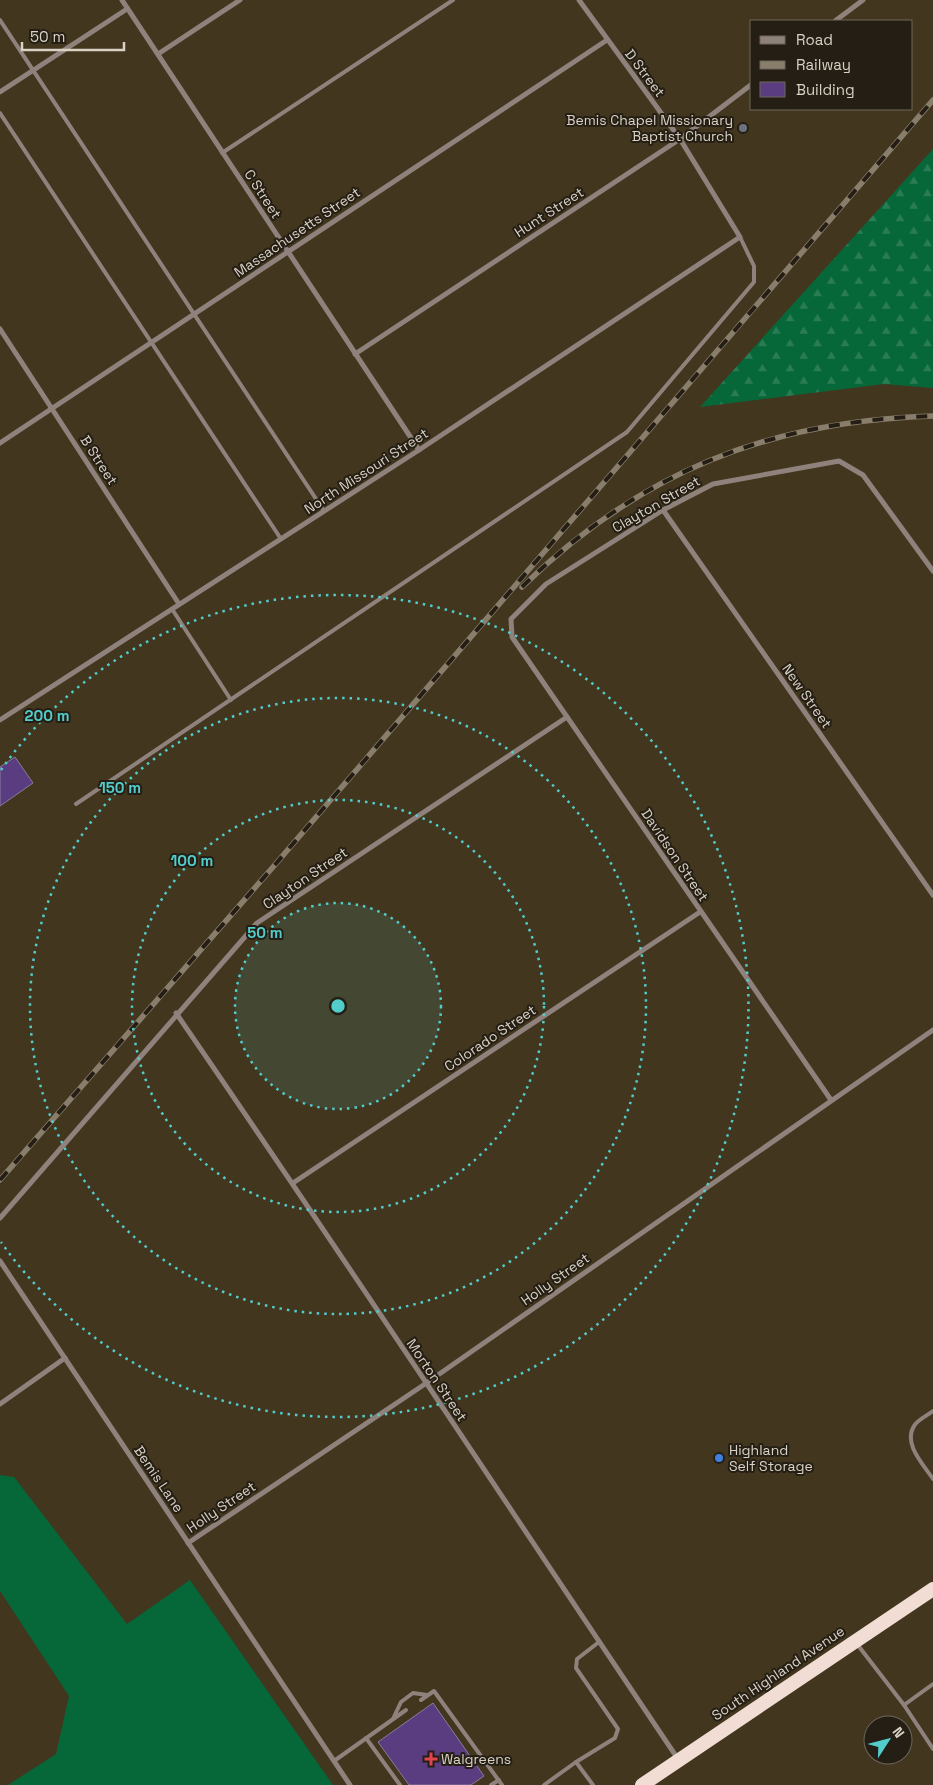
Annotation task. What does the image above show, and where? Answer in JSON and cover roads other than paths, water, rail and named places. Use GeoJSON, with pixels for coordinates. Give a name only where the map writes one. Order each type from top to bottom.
{"type":"FeatureCollection","features":[{"type":"Feature","properties":{"kind":"highway","name":"South Highland Avenue"},"geometry":{"type":"LineString","coordinates":[[642,1785],[933,1589]]}},
{"type":"Feature","properties":{"kind":"street","name":"C Street"},"geometry":{"type":"LineString","coordinates":[[122,0],[419,450]]}},
{"type":"Feature","properties":{"kind":"street"},"geometry":{"type":"LineString","coordinates":[[158,54],[240,0]]}},
{"type":"Feature","properties":{"kind":"street","name":"D Street"},"geometry":{"type":"LineString","coordinates":[[579,0],[680,139],[740,237]]}},
{"type":"Feature","properties":{"kind":"street"},"geometry":{"type":"LineString","coordinates":[[836,20],[864,0]]}},
{"type":"Feature","properties":{"kind":"street"},"geometry":{"type":"LineString","coordinates":[[0,92],[128,9]]}},
{"type":"Feature","properties":{"kind":"street","name":"Massachusetts Street"},"geometry":{"type":"LineString","coordinates":[[0,442],[607,40]]}},
{"type":"Feature","properties":{"kind":"street","name":"Hunt Street"},"geometry":{"type":"LineString","coordinates":[[355,354],[680,139],[750,86]]}},
{"type":"Feature","properties":{"kind":"street","name":"North Missouri Street"},"geometry":{"type":"LineString","coordinates":[[0,720],[419,450],[740,237]]}},
{"type":"Feature","properties":{"kind":"street","name":"B Street"},"geometry":{"type":"LineString","coordinates":[[0,329],[180,604]]}},
{"type":"Feature","properties":{"kind":"street","name":"Clayton Street"},"geometry":{"type":"LineString","coordinates":[[511,619],[546,584],[663,510],[713,484],[839,461],[863,475],[933,571]]}},
{"type":"Feature","properties":{"kind":"street","name":"New Street"},"geometry":{"type":"LineString","coordinates":[[663,510],[933,895]]}},
{"type":"Feature","properties":{"kind":"street","name":"Davidson Street"},"geometry":{"type":"LineString","coordinates":[[511,619],[512,637],[831,1100]]}},
{"type":"Feature","properties":{"kind":"street","name":"Clayton Street"},"geometry":{"type":"LineString","coordinates":[[0,1218],[257,923],[567,717]]}},
{"type":"Feature","properties":{"kind":"street","name":"Colorado Street"},"geometry":{"type":"LineString","coordinates":[[293,1183],[700,912]]}},
{"type":"Feature","properties":{"kind":"street","name":"Morton Street"},"geometry":{"type":"LineString","coordinates":[[176,1014],[293,1183],[425,1384],[679,1759]]}},
{"type":"Feature","properties":{"kind":"street","name":"Holly Street"},"geometry":{"type":"LineString","coordinates":[[188,1542],[425,1384],[933,1030]]}},
{"type":"Feature","properties":{"kind":"street","name":"Bemis Lane"},"geometry":{"type":"LineString","coordinates":[[0,1261],[350,1785]]}},
{"type":"Feature","properties":{"kind":"street"},"geometry":{"type":"LineString","coordinates":[[0,1404],[66,1358]]}},
{"type":"Feature","properties":{"kind":"lane"},"geometry":{"type":"LineString","coordinates":[[222,152],[453,0]]}},
{"type":"Feature","properties":{"kind":"lane"},"geometry":{"type":"LineString","coordinates":[[0,20],[324,511]]}},
{"type":"Feature","properties":{"kind":"lane"},"geometry":{"type":"LineString","coordinates":[[0,113],[281,539]]}},
{"type":"Feature","properties":{"kind":"lane"},"geometry":{"type":"LineString","coordinates":[[76,804],[627,432],[754,282],[754,266],[740,237]]}},
{"type":"Feature","properties":{"kind":"lane"},"geometry":{"type":"LineString","coordinates":[[172,609],[230,700]]}},
{"type":"Feature","properties":{"kind":"lane"},"geometry":{"type":"LineString","coordinates":[[933,1411],[914,1425],[911,1438],[914,1450],[933,1479]]}},
{"type":"Feature","properties":{"kind":"lane"},"geometry":{"type":"LineString","coordinates":[[855,1641],[904,1705],[933,1750]]}},
{"type":"Feature","properties":{"kind":"lane"},"geometry":{"type":"LineString","coordinates":[[544,1785],[576,1762],[615,1738],[618,1729],[576,1668],[576,1658],[599,1642]]}},
{"type":"Feature","properties":{"kind":"lane"},"geometry":{"type":"LineString","coordinates":[[904,1705],[933,1684]]}},
{"type":"Feature","properties":{"kind":"lane"},"geometry":{"type":"LineString","coordinates":[[421,1700],[434,1691],[502,1785]]}},
{"type":"Feature","properties":{"kind":"lane"},"geometry":{"type":"LineString","coordinates":[[393,1719],[401,1702],[413,1694],[427,1695]]}},
{"type":"Feature","properties":{"kind":"lane"},"geometry":{"type":"LineString","coordinates":[[334,1761],[406,1710]]}},
{"type":"Feature","properties":{"kind":"lane"},"geometry":{"type":"LineString","coordinates":[[366,1738],[400,1785]]}},
{"type":"Feature","properties":{"kind":"lane"},"geometry":{"type":"LineString","coordinates":[[576,1762],[593,1785]]}},
{"type":"Feature","properties":{"kind":"lane"},"geometry":{"type":"LineString","coordinates":[[491,1785],[498,1780]]}},
{"type":"Feature","properties":{"kind":"railway"},"geometry":{"type":"LineString","coordinates":[[0,1180],[273,867],[933,100]]}},
{"type":"Feature","properties":{"kind":"railway"},"geometry":{"type":"LineString","coordinates":[[522,587],[567,547],[613,512],[661,484],[710,460],[762,442],[816,429],[873,420],[933,416]]}},
{"type":"Feature","properties":{"kind":"place","name":"Bemis Chapel Missionary Baptist Church"},"geometry":{"type":"Point","coordinates":[743,128]}},
{"type":"Feature","properties":{"kind":"place","name":"Highland Self Storage"},"geometry":{"type":"Point","coordinates":[719,1458]}},
{"type":"Feature","properties":{"kind":"place","name":"Walgreens"},"geometry":{"type":"Point","coordinates":[431,1759]}}]}
